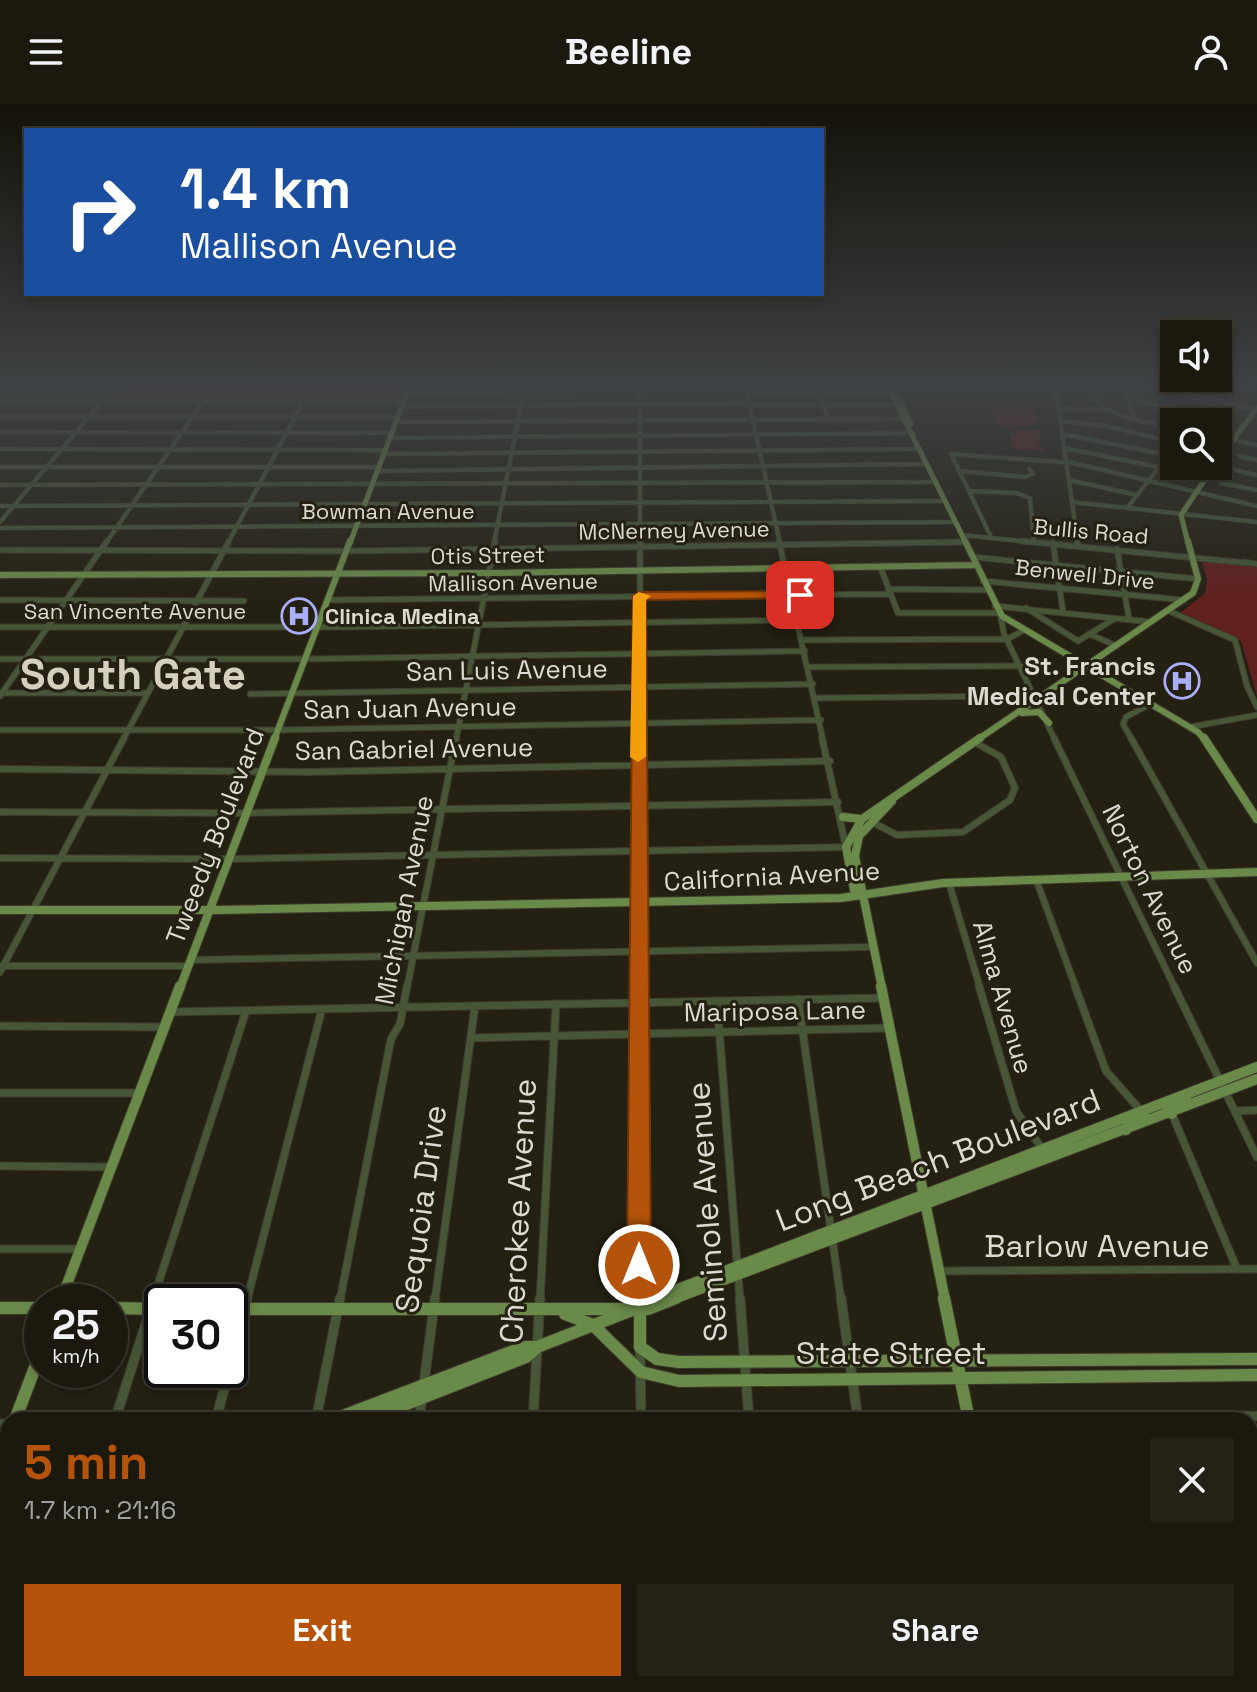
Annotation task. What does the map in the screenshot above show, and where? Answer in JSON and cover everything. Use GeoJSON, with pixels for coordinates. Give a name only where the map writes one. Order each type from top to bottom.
{"type":"FeatureCollection","features":[{"type":"Feature","properties":{"kind":"main road","name":"Tweedy Boulevard"},"geometry":{"type":"LineString","coordinates":[[67,1284],[381,459]]}},
{"type":"Feature","properties":{"kind":"main road"},"geometry":{"type":"LineString","coordinates":[[925,459],[997,609],[1022,631],[1190,727],[1215,751],[1257,819]]}},
{"type":"Feature","properties":{"kind":"main road"},"geometry":{"type":"LineString","coordinates":[[861,896],[854,890],[846,847],[862,819],[1169,611],[1195,590],[1198,579],[1181,515],[1204,480]]}},
{"type":"Feature","properties":{"kind":"main road","name":"Otis Street"},"geometry":{"type":"LineString","coordinates":[[0,575],[488,573],[976,565]]}},
{"type":"Feature","properties":{"kind":"main road"},"geometry":{"type":"LineString","coordinates":[[1017,696],[1025,702],[1021,712]]}},
{"type":"Feature","properties":{"kind":"main road"},"geometry":{"type":"LineString","coordinates":[[1021,712],[1036,711],[1049,723]]}},
{"type":"Feature","properties":{"kind":"main road"},"geometry":{"type":"LineString","coordinates":[[855,833],[892,801]]}},
{"type":"Feature","properties":{"kind":"main road"},"geometry":{"type":"LineString","coordinates":[[843,817],[862,819]]}},
{"type":"Feature","properties":{"kind":"main road"},"geometry":{"type":"LineString","coordinates":[[855,833],[861,896],[967,1412]]}},
{"type":"Feature","properties":{"kind":"main road","name":"California Avenue"},"geometry":{"type":"LineString","coordinates":[[0,910],[210,910],[861,896],[949,883],[1257,872]]}},
{"type":"Feature","properties":{"kind":"main road","name":"Long Beach Boulevard"},"geometry":{"type":"LineString","coordinates":[[382,1412],[524,1347],[537,1347],[640,1307],[648,1309],[738,1271],[923,1201],[1042,1149],[1257,1067]]}},
{"type":"Feature","properties":{"kind":"main road","name":"Long Beach Boulevard"},"geometry":{"type":"LineString","coordinates":[[923,1201],[1050,1160],[1256,1081]]}},
{"type":"Feature","properties":{"kind":"main road"},"geometry":{"type":"LineString","coordinates":[[1172,1114],[1168,1107],[1189,1097],[1188,1093]]}},
{"type":"Feature","properties":{"kind":"main road"},"geometry":{"type":"LineString","coordinates":[[1126,1131],[1128,1124],[1143,1117],[1142,1112]]}},
{"type":"Feature","properties":{"kind":"main road"},"geometry":{"type":"LineString","coordinates":[[248,1309],[544,1312],[640,1307],[640,1347]]}},
{"type":"Feature","properties":{"kind":"main road"},"geometry":{"type":"LineString","coordinates":[[0,1308],[24,1308]]}},
{"type":"Feature","properties":{"kind":"main road"},"geometry":{"type":"LineString","coordinates":[[544,1312],[572,1315],[593,1325],[641,1372]]}},
{"type":"Feature","properties":{"kind":"main road","name":"State Street"},"geometry":{"type":"LineString","coordinates":[[640,1347],[657,1359],[668,1361],[1257,1359]]}},
{"type":"Feature","properties":{"kind":"main road"},"geometry":{"type":"LineString","coordinates":[[1170,1359],[1176,1375]]}},
{"type":"Feature","properties":{"kind":"main road","name":"State Street"},"geometry":{"type":"LineString","coordinates":[[641,1372],[679,1381],[1257,1375]]}},
{"type":"Feature","properties":{"kind":"main road"},"geometry":{"type":"LineString","coordinates":[[18,1412],[27,1388]]}},
{"type":"Feature","properties":{"kind":"main road","name":"Long Beach Boulevard"},"geometry":{"type":"LineString","coordinates":[[357,1412],[423,1391]]}},
{"type":"Feature","properties":{"kind":"street"},"geometry":{"type":"LineString","coordinates":[[0,525],[54,459]]}},
{"type":"Feature","properties":{"kind":"street"},"geometry":{"type":"LineString","coordinates":[[1,694],[165,459]]}},
{"type":"Feature","properties":{"kind":"street"},"geometry":{"type":"LineString","coordinates":[[1,968],[274,459]]}},
{"type":"Feature","properties":{"kind":"street","name":"Michigan Avenue"},"geometry":{"type":"LineString","coordinates":[[318,1412],[391,1039],[400,1024],[404,1008],[510,459]]}},
{"type":"Feature","properties":{"kind":"street"},"geometry":{"type":"LineString","coordinates":[[640,459],[637,1003],[640,1307]]}},
{"type":"Feature","properties":{"kind":"street"},"geometry":{"type":"LineString","coordinates":[[0,858],[229,859],[846,847],[830,761],[762,459]]}},
{"type":"Feature","properties":{"kind":"street"},"geometry":{"type":"LineString","coordinates":[[954,459],[991,537]]}},
{"type":"Feature","properties":{"kind":"street"},"geometry":{"type":"LineString","coordinates":[[960,471],[1028,473],[1028,459]]}},
{"type":"Feature","properties":{"kind":"street"},"geometry":{"type":"LineString","coordinates":[[1029,459],[1067,463],[1257,506]]}},
{"type":"Feature","properties":{"kind":"street"},"geometry":{"type":"LineString","coordinates":[[1066,459],[1078,546]]}},
{"type":"Feature","properties":{"kind":"street"},"geometry":{"type":"LineString","coordinates":[[1119,459],[1158,467]]}},
{"type":"Feature","properties":{"kind":"street"},"geometry":{"type":"LineString","coordinates":[[0,467],[508,470],[927,464]]}},
{"type":"Feature","properties":{"kind":"street"},"geometry":{"type":"LineString","coordinates":[[1128,507],[1160,465]]}},
{"type":"Feature","properties":{"kind":"street"},"geometry":{"type":"LineString","coordinates":[[1232,469],[1257,475]]}},
{"type":"Feature","properties":{"kind":"street"},"geometry":{"type":"LineString","coordinates":[[1069,480],[1137,495]]}},
{"type":"Feature","properties":{"kind":"street"},"geometry":{"type":"LineString","coordinates":[[0,485],[936,482]]}},
{"type":"Feature","properties":{"kind":"street"},"geometry":{"type":"LineString","coordinates":[[1221,483],[1257,490]]}},
{"type":"Feature","properties":{"kind":"street"},"geometry":{"type":"LineString","coordinates":[[970,491],[1029,495],[1033,501],[1034,542]]}},
{"type":"Feature","properties":{"kind":"street"},"geometry":{"type":"LineString","coordinates":[[0,506],[945,501]]}},
{"type":"Feature","properties":{"kind":"street"},"geometry":{"type":"LineString","coordinates":[[1072,502],[1257,522]]}},
{"type":"Feature","properties":{"kind":"street","name":"Bowman Avenue"},"geometry":{"type":"LineString","coordinates":[[0,525],[355,528],[955,522]]}},
{"type":"Feature","properties":{"kind":"street","name":"Bullis Road"},"geometry":{"type":"LineString","coordinates":[[963,539],[991,537],[1257,564]]}},
{"type":"Feature","properties":{"kind":"street","name":"McNerney Avenue"},"geometry":{"type":"LineString","coordinates":[[0,550],[347,551],[963,539]]}},
{"type":"Feature","properties":{"kind":"street"},"geometry":{"type":"LineString","coordinates":[[1053,543],[1063,612]]}},
{"type":"Feature","properties":{"kind":"street"},"geometry":{"type":"LineString","coordinates":[[1117,549],[1129,619]]}},
{"type":"Feature","properties":{"kind":"street"},"geometry":{"type":"LineString","coordinates":[[973,557],[1198,579]]}},
{"type":"Feature","properties":{"kind":"street"},"geometry":{"type":"LineString","coordinates":[[880,566],[898,613],[1026,608],[1151,622]]}},
{"type":"Feature","properties":{"kind":"street","name":"Benwell Drive"},"geometry":{"type":"LineString","coordinates":[[983,581],[1184,600]]}},
{"type":"Feature","properties":{"kind":"street","name":"Mallison Avenue"},"geometry":{"type":"LineString","coordinates":[[328,600],[987,590]]}},
{"type":"Feature","properties":{"kind":"street"},"geometry":{"type":"LineString","coordinates":[[0,600],[244,601]]}},
{"type":"Feature","properties":{"kind":"street"},"geometry":{"type":"LineString","coordinates":[[1026,608],[1078,641],[1115,618]]}},
{"type":"Feature","properties":{"kind":"street","name":"Norton Avenue"},"geometry":{"type":"LineString","coordinates":[[997,609],[1008,639],[1257,1157]]}},
{"type":"Feature","properties":{"kind":"street"},"geometry":{"type":"LineString","coordinates":[[1169,611],[1235,640],[1247,686],[1257,707]]}},
{"type":"Feature","properties":{"kind":"street","name":"San Vincente Avenue"},"geometry":{"type":"LineString","coordinates":[[0,627],[318,627],[799,620]]}},
{"type":"Feature","properties":{"kind":"street"},"geometry":{"type":"LineString","coordinates":[[803,640],[1008,639],[1022,631]]}},
{"type":"Feature","properties":{"kind":"street"},"geometry":{"type":"LineString","coordinates":[[1089,634],[1117,646]]}},
{"type":"Feature","properties":{"kind":"street"},"geometry":{"type":"LineString","coordinates":[[0,659],[306,659],[805,651]]}},
{"type":"Feature","properties":{"kind":"street"},"geometry":{"type":"LineString","coordinates":[[809,667],[1021,666]]}},
{"type":"Feature","properties":{"kind":"street","name":"San Luis Avenue"},"geometry":{"type":"LineString","coordinates":[[250,694],[813,684]]}},
{"type":"Feature","properties":{"kind":"street"},"geometry":{"type":"LineString","coordinates":[[1,694],[149,693]]}},
{"type":"Feature","properties":{"kind":"street"},"geometry":{"type":"LineString","coordinates":[[816,698],[1017,696],[1038,700]]}},
{"type":"Feature","properties":{"kind":"street"},"geometry":{"type":"LineString","coordinates":[[1150,704],[1126,717],[1123,724],[1257,963]]}},
{"type":"Feature","properties":{"kind":"street"},"geometry":{"type":"LineString","coordinates":[[1190,727],[1257,715]]}},
{"type":"Feature","properties":{"kind":"street","name":"San Juan Avenue"},"geometry":{"type":"LineString","coordinates":[[0,730],[278,730],[821,720]]}},
{"type":"Feature","properties":{"kind":"street"},"geometry":{"type":"LineString","coordinates":[[862,819],[897,835],[958,833],[972,828],[1010,800],[1015,788],[1003,760],[976,743]]}},
{"type":"Feature","properties":{"kind":"street","name":"San Gabriel Avenue"},"geometry":{"type":"LineString","coordinates":[[0,769],[450,769],[830,761]]}},
{"type":"Feature","properties":{"kind":"street"},"geometry":{"type":"LineString","coordinates":[[0,812],[246,813],[838,802]]}},
{"type":"Feature","properties":{"kind":"street"},"geometry":{"type":"LineString","coordinates":[[838,802],[843,817],[855,833]]}},
{"type":"Feature","properties":{"kind":"street"},"geometry":{"type":"LineString","coordinates":[[1037,882],[1106,1071],[1142,1112]]}},
{"type":"Feature","properties":{"kind":"street","name":"Alma Avenue"},"geometry":{"type":"LineString","coordinates":[[949,883],[1016,1111],[1050,1160]]}},
{"type":"Feature","properties":{"kind":"street"},"geometry":{"type":"LineString","coordinates":[[1,968],[871,947]]}},
{"type":"Feature","properties":{"kind":"street"},"geometry":{"type":"LineString","coordinates":[[170,1012],[881,998]]}},
{"type":"Feature","properties":{"kind":"street"},"geometry":{"type":"LineString","coordinates":[[798,999],[857,1412]]}},
{"type":"Feature","properties":{"kind":"street","name":"Seminole Avenue"},"geometry":{"type":"LineString","coordinates":[[717,1001],[748,1412]]}},
{"type":"Feature","properties":{"kind":"street","name":"Cherokee Avenue"},"geometry":{"type":"LineString","coordinates":[[533,1412],[537,1347],[544,1312],[556,1004]]}},
{"type":"Feature","properties":{"kind":"street","name":"Sequoia Drive"},"geometry":{"type":"LineString","coordinates":[[420,1412],[475,1006]]}},
{"type":"Feature","properties":{"kind":"street"},"geometry":{"type":"LineString","coordinates":[[248,1294],[322,1009]]}},
{"type":"Feature","properties":{"kind":"street"},"geometry":{"type":"LineString","coordinates":[[164,1284],[246,1011]]}},
{"type":"Feature","properties":{"kind":"street"},"geometry":{"type":"LineString","coordinates":[[0,1026],[164,1027]]}},
{"type":"Feature","properties":{"kind":"street","name":"Mariposa Lane"},"geometry":{"type":"LineString","coordinates":[[471,1038],[888,1028]]}},
{"type":"Feature","properties":{"kind":"street"},"geometry":{"type":"LineString","coordinates":[[0,1093],[140,1093]]}},
{"type":"Feature","properties":{"kind":"street"},"geometry":{"type":"LineString","coordinates":[[1235,1111],[1257,1110]]}},
{"type":"Feature","properties":{"kind":"street"},"geometry":{"type":"LineString","coordinates":[[1172,1114],[1237,1269]]}},
{"type":"Feature","properties":{"kind":"street"},"geometry":{"type":"LineString","coordinates":[[0,1166],[111,1167]]}},
{"type":"Feature","properties":{"kind":"street"},"geometry":{"type":"LineString","coordinates":[[0,1249],[80,1249]]}},
{"type":"Feature","properties":{"kind":"street","name":"Barlow Avenue"},"geometry":{"type":"LineString","coordinates":[[938,1271],[1257,1269]]}},
{"type":"Feature","properties":{"kind":"street"},"geometry":{"type":"LineString","coordinates":[[118,1412],[144,1341]]}},
{"type":"Feature","properties":{"kind":"street"},"geometry":{"type":"LineString","coordinates":[[640,1347],[641,1412]]}},
{"type":"Feature","properties":{"kind":"street"},"geometry":{"type":"LineString","coordinates":[[218,1412],[224,1388]]}},
{"type":"Feature","properties":{"kind":"shaded area"},"geometry":{"type":"Polygon","coordinates":[[[1202,561],[1257,567],[1257,696],[1241,641],[1180,613],[1205,593],[1207,580],[1202,561]]]}},
{"type":"Feature","properties":{"kind":"slow traffic"},"geometry":{"type":"LineString","coordinates":[[638,757],[639,596],[644,596]]}},
{"type":"Feature","properties":{"kind":"place","name":"Clinica Medina"},"geometry":{"type":"Point","coordinates":[299,616]}},
{"type":"Feature","properties":{"kind":"place","name":"St. Francis Medical Center"},"geometry":{"type":"Point","coordinates":[1182,681]}},
{"type":"Feature","properties":{"kind":"district","name":"South Gate"},"geometry":{"type":"Point","coordinates":[133,674]}},
{"type":"Feature","properties":{"kind":"route"},"geometry":{"type":"LineString","coordinates":[[639,1265],[639,596],[800,595]]}}]}
